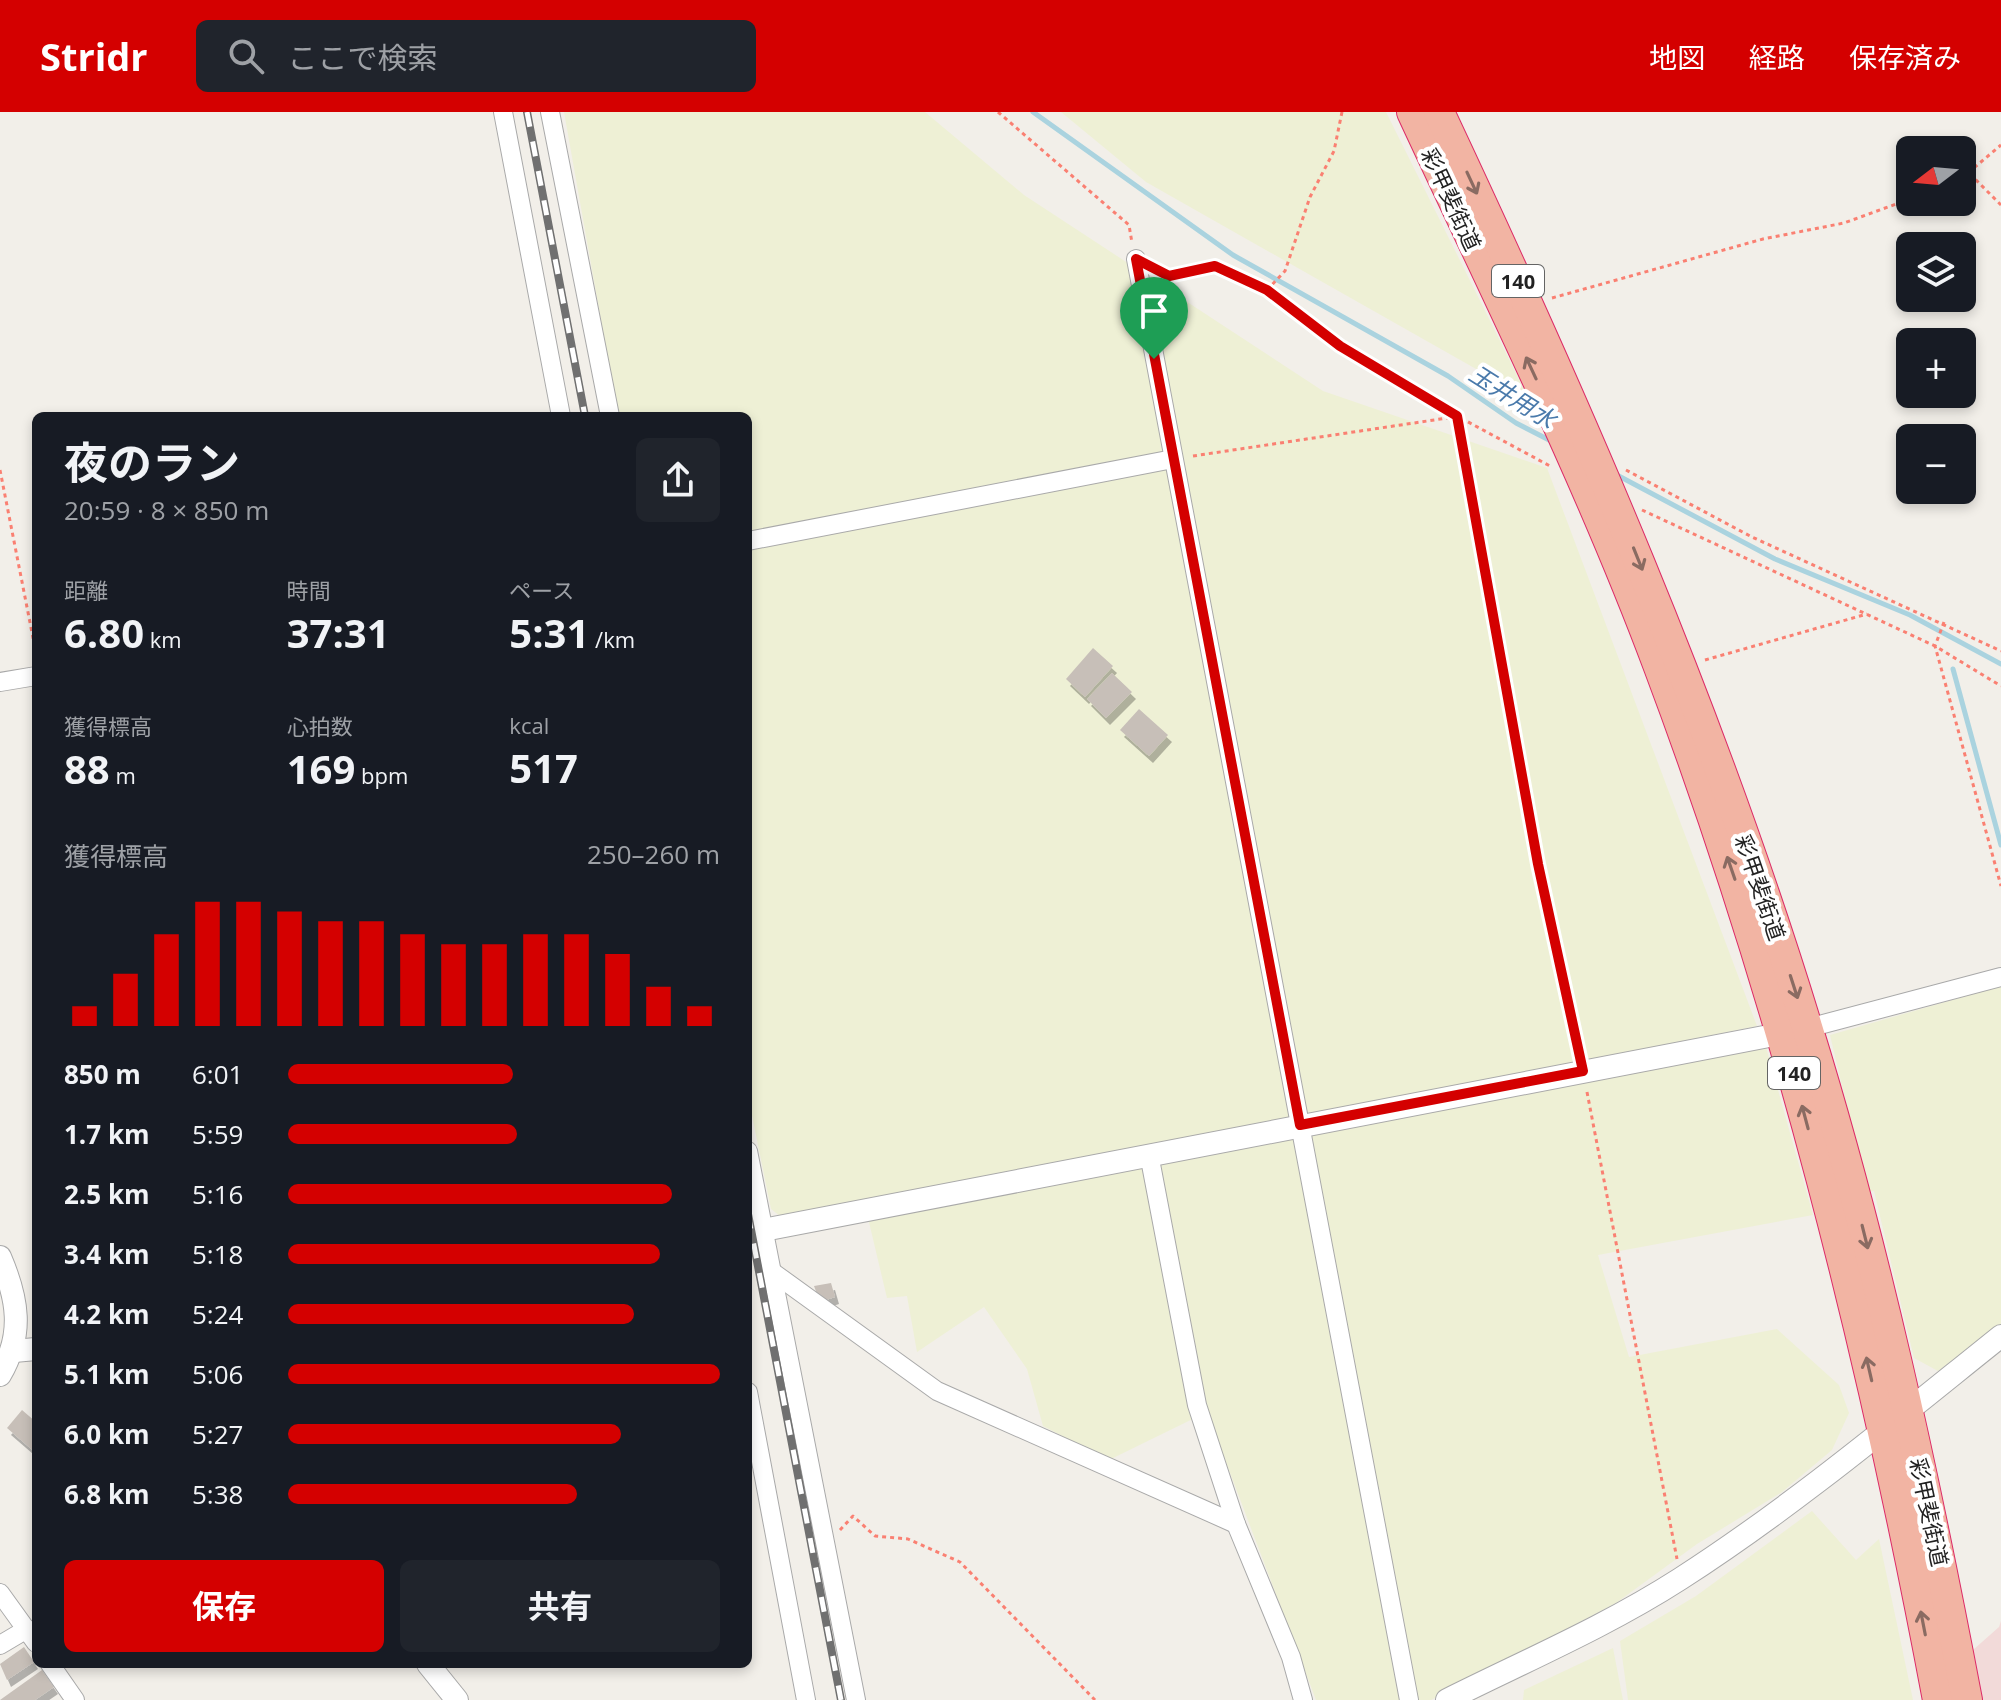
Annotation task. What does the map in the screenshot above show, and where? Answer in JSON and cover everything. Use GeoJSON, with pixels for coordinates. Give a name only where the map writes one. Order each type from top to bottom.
{"type":"FeatureCollection","features":[{"type":"Feature","properties":{"kind":"highway","name":"彩甲斐街道"},"geometry":{"type":"LineString","coordinates":[[1412,112],[1564,438],[1595,478],[1682,667],[1755,868],[1795,1031],[1839,1240],[1884,1429],[1938,1700]]}},
{"type":"Feature","properties":{"kind":"highway","name":"彩甲斐街道"},"geometry":{"type":"LineString","coordinates":[[1439,112],[1529,303],[1595,478],[1734,876],[1795,1031],[1864,1232],[1908,1411],[1967,1700]]}},
{"type":"Feature","properties":{"kind":"street"},"geometry":{"type":"LineString","coordinates":[[503,112],[560,412]]}},
{"type":"Feature","properties":{"kind":"street"},"geometry":{"type":"LineString","coordinates":[[550,112],[609,412]]}},
{"type":"Feature","properties":{"kind":"street"},"geometry":{"type":"LineString","coordinates":[[1136,259],[1409,1700]]}},
{"type":"Feature","properties":{"kind":"street"},"geometry":{"type":"LineString","coordinates":[[752,540],[1173,459]]}},
{"type":"Feature","properties":{"kind":"street"},"geometry":{"type":"LineString","coordinates":[[0,682],[32,677]]}},
{"type":"Feature","properties":{"kind":"street"},"geometry":{"type":"LineString","coordinates":[[755,1232],[1795,1031],[2001,977]]}},
{"type":"Feature","properties":{"kind":"street"},"geometry":{"type":"LineString","coordinates":[[1149,1154],[1197,1405],[1236,1524],[1291,1657],[1303,1700]]}},
{"type":"Feature","properties":{"kind":"street"},"geometry":{"type":"LineString","coordinates":[[752,1197],[755,1232],[771,1271],[856,1700]]}},
{"type":"Feature","properties":{"kind":"street"},"geometry":{"type":"LineString","coordinates":[[0,1257],[15,1292],[25,1350],[0,1375]]}},
{"type":"Feature","properties":{"kind":"street"},"geometry":{"type":"LineString","coordinates":[[771,1271],[937,1391],[1236,1524]]}},
{"type":"Feature","properties":{"kind":"street"},"geometry":{"type":"LineString","coordinates":[[1447,1700],[1639,1604],[1680,1579],[1908,1411],[2001,1336]]}},
{"type":"Feature","properties":{"kind":"street"},"geometry":{"type":"LineString","coordinates":[[752,1413],[806,1700]]}},
{"type":"Feature","properties":{"kind":"street"},"geometry":{"type":"LineString","coordinates":[[0,1593],[31,1636],[0,1645]]}},
{"type":"Feature","properties":{"kind":"street"},"geometry":{"type":"LineString","coordinates":[[53,1668],[75,1700]]}},
{"type":"Feature","properties":{"kind":"street"},"geometry":{"type":"LineString","coordinates":[[431,1668],[457,1700]]}},
{"type":"Feature","properties":{"kind":"path"},"geometry":{"type":"LineString","coordinates":[[998,112],[1129,225],[1136,259],[1169,276],[1215,266],[1267,290],[1340,346],[1457,416],[1595,478],[1935,646],[2001,686]]}},
{"type":"Feature","properties":{"kind":"path"},"geometry":{"type":"LineString","coordinates":[[1267,290],[1285,271],[1310,197],[1334,151],[1342,112]]}},
{"type":"Feature","properties":{"kind":"path"},"geometry":{"type":"LineString","coordinates":[[1976,168],[2001,145]]}},
{"type":"Feature","properties":{"kind":"path"},"geometry":{"type":"LineString","coordinates":[[1976,180],[2001,205]]}},
{"type":"Feature","properties":{"kind":"path"},"geometry":{"type":"LineString","coordinates":[[1529,303],[1763,239],[1844,223],[1896,204]]}},
{"type":"Feature","properties":{"kind":"path"},"geometry":{"type":"LineString","coordinates":[[1173,459],[1457,416]]}},
{"type":"Feature","properties":{"kind":"path"},"geometry":{"type":"LineString","coordinates":[[1457,416],[1538,864],[1583,1071],[1680,1579]]}},
{"type":"Feature","properties":{"kind":"path"},"geometry":{"type":"LineString","coordinates":[[0,470],[32,633]]}},
{"type":"Feature","properties":{"kind":"path"},"geometry":{"type":"LineString","coordinates":[[1595,478],[1752,537],[2001,651]]}},
{"type":"Feature","properties":{"kind":"path"},"geometry":{"type":"LineString","coordinates":[[1682,667],[1869,614]]}},
{"type":"Feature","properties":{"kind":"path"},"geometry":{"type":"LineString","coordinates":[[1943,624],[1935,646],[2001,886]]}},
{"type":"Feature","properties":{"kind":"path"},"geometry":{"type":"LineString","coordinates":[[827,1545],[853,1516],[875,1536],[908,1539],[960,1562],[1095,1700]]}},
{"type":"Feature","properties":{"kind":"shaded area"},"geometry":{"type":"Polygon","coordinates":[[[2001,1621],[2001,1700],[1982,1700],[1973,1650],[1999,1627],[2001,1621]]]}},
{"type":"Feature","properties":{"kind":"green space"},"geometry":{"type":"Polygon","coordinates":[[[564,112],[925,112],[1024,195],[1323,391],[1547,468],[1757,1026],[1290,1120],[780,1216],[771,1209],[752,1116],[752,412],[617,412],[564,112]]]}},
{"type":"Feature","properties":{"kind":"green space"},"geometry":{"type":"Polygon","coordinates":[[[1061,112],[1386,112],[1529,399],[1146,182],[1061,112]]]}},
{"type":"Feature","properties":{"kind":"green space"},"geometry":{"type":"Polygon","coordinates":[[[2001,986],[2001,1324],[1938,1371],[1914,1358],[1874,1191],[1867,1192],[1830,1035],[2001,986]]]}},
{"type":"Feature","properties":{"kind":"green space"},"geometry":{"type":"Polygon","coordinates":[[[1766,1047],[1813,1215],[1598,1255],[1629,1357],[1777,1329],[1839,1385],[1849,1413],[1832,1450],[1782,1492],[1697,1544],[1616,1603],[1431,1700],[1316,1700],[1207,1412],[1109,1460],[1043,1426],[1027,1369],[984,1307],[917,1352],[907,1296],[887,1298],[868,1218],[1766,1047]]]}},
{"type":"Feature","properties":{"kind":"green space"},"geometry":{"type":"Polygon","coordinates":[[[1812,1511],[1856,1560],[1879,1539],[1913,1700],[1628,1700],[1620,1641],[1696,1596],[1812,1511]]]}},
{"type":"Feature","properties":{"kind":"green space"},"geometry":{"type":"Polygon","coordinates":[[[1613,1648],[1623,1700],[1523,1700],[1524,1690],[1613,1648]]]}},
{"type":"Feature","properties":{"kind":"building"},"geometry":{"type":"Polygon","coordinates":[[[1093,648],[1113,666],[1085,697],[1066,679],[1093,648]]]}},
{"type":"Feature","properties":{"kind":"building"},"geometry":{"type":"Polygon","coordinates":[[[1112,673],[1132,692],[1106,718],[1087,699],[1112,673]]]}},
{"type":"Feature","properties":{"kind":"building"},"geometry":{"type":"Polygon","coordinates":[[[1139,709],[1168,735],[1149,756],[1120,730],[1139,709]]]}},
{"type":"Feature","properties":{"kind":"building"},"geometry":{"type":"Polygon","coordinates":[[[831,1283],[835,1297],[826,1300],[817,1294],[814,1286],[831,1283]]]}},
{"type":"Feature","properties":{"kind":"building"},"geometry":{"type":"Polygon","coordinates":[[[22,1410],[32,1419],[32,1450],[7,1428],[22,1410]]]}},
{"type":"Feature","properties":{"kind":"building"},"geometry":{"type":"Polygon","coordinates":[[[24,1647],[32,1659],[32,1663],[7,1680],[0,1664],[24,1647]]]}},
{"type":"Feature","properties":{"kind":"building"},"geometry":{"type":"Polygon","coordinates":[[[42,1670],[54,1687],[35,1700],[0,1700],[42,1670]]]}},
{"type":"Feature","properties":{"kind":"waterway","name":"玉井用水"},"geometry":{"type":"LineString","coordinates":[[1033,112],[1233,255],[1448,376],[1516,423],[1553,442]]}},
{"type":"Feature","properties":{"kind":"waterway","name":"玉井用水"},"geometry":{"type":"LineString","coordinates":[[1615,474],[1775,559],[1910,615],[2001,664]]}},
{"type":"Feature","properties":{"kind":"waterway"},"geometry":{"type":"LineString","coordinates":[[1953,669],[2001,845]]}},
{"type":"Feature","properties":{"kind":"railway"},"geometry":{"type":"LineString","coordinates":[[527,112],[584,412]]}},
{"type":"Feature","properties":{"kind":"railway"},"geometry":{"type":"LineString","coordinates":[[752,1235],[841,1700]]}},
{"type":"Feature","properties":{"kind":"route"},"geometry":{"type":"LineString","coordinates":[[1136,259],[1169,276],[1215,266],[1267,290],[1340,346],[1457,416],[1538,864],[1583,1071],[1300,1125],[1154,359],[1136,259]]}}]}
